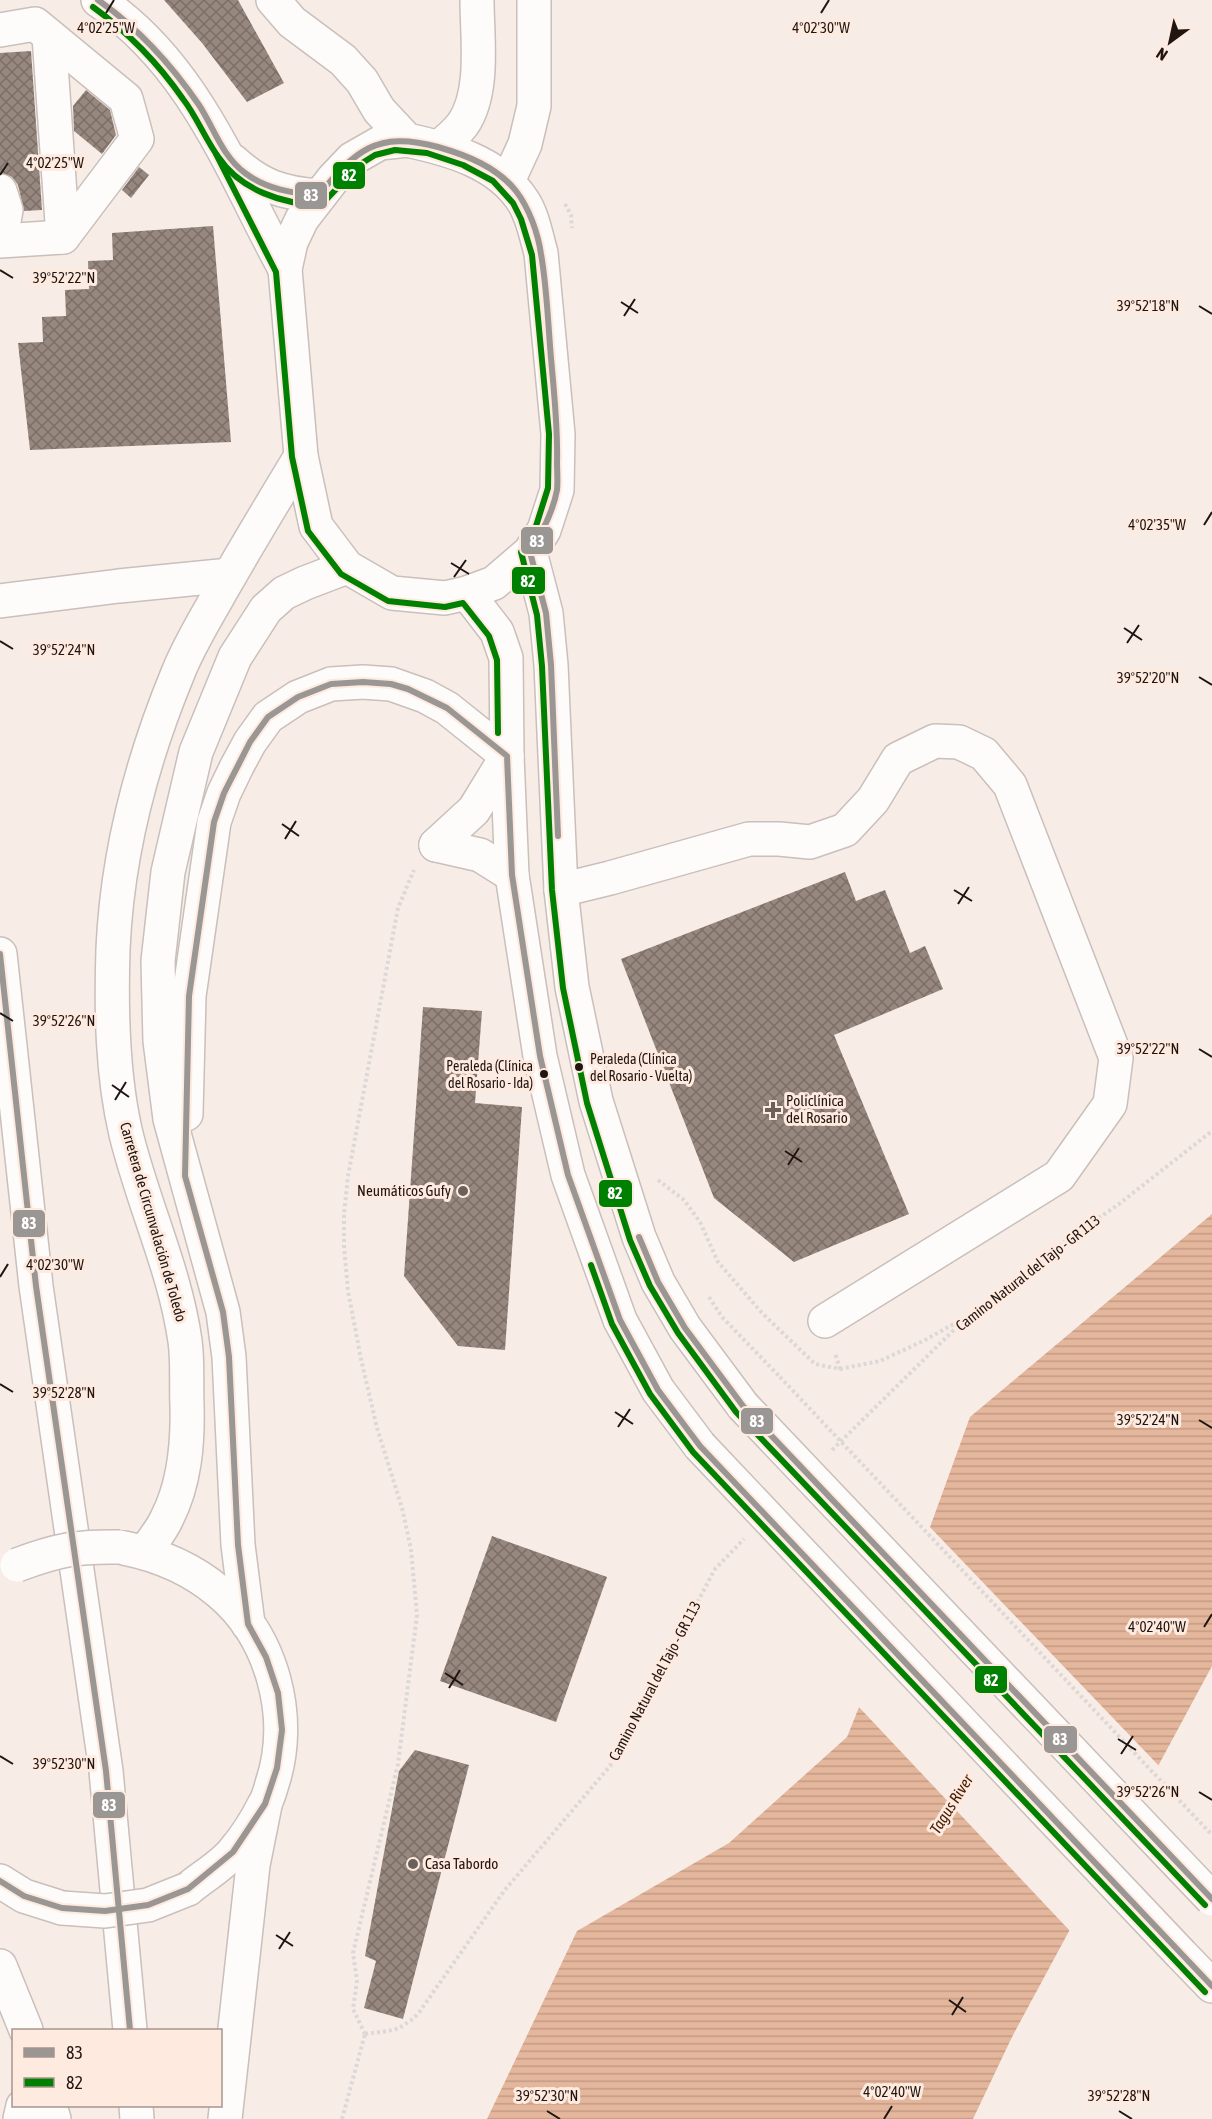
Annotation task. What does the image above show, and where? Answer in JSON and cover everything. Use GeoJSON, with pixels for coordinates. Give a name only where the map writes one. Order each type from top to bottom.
{"type":"FeatureCollection","features":[{"type":"Feature","properties":{"kind":"main road"},"geometry":{"type":"LineString","coordinates":[[98,0],[144,36],[182,81],[211,124],[285,269]]}},
{"type":"Feature","properties":{"kind":"main road"},"geometry":{"type":"LineString","coordinates":[[273,0],[292,22],[343,60],[362,81],[379,110],[407,140]]}},
{"type":"Feature","properties":{"kind":"main road"},"geometry":{"type":"LineString","coordinates":[[439,147],[464,123],[476,94],[477,0]]}},
{"type":"Feature","properties":{"kind":"main road"},"geometry":{"type":"LineString","coordinates":[[508,181],[525,144],[534,106],[534,0]]}},
{"type":"Feature","properties":{"kind":"main road"},"geometry":{"type":"LineString","coordinates":[[0,30],[35,24],[126,99],[137,139],[63,237],[0,241]]}},
{"type":"Feature","properties":{"kind":"main road"},"geometry":{"type":"LineString","coordinates":[[49,36],[63,237]]}},
{"type":"Feature","properties":{"kind":"main road"},"geometry":{"type":"LineString","coordinates":[[407,140],[439,147],[468,157],[508,181],[524,202],[534,226],[541,253],[558,434],[557,489],[544,530],[530,552],[494,583],[445,598],[392,593],[347,567],[316,526],[301,456],[300,422],[285,269],[291,242],[302,219],[318,196],[352,159],[380,143],[407,140]]}},
{"type":"Feature","properties":{"kind":"main road"},"geometry":{"type":"LineString","coordinates":[[227,155],[244,171],[268,187],[291,194],[318,196]]}},
{"type":"Feature","properties":{"kind":"main road"},"geometry":{"type":"LineString","coordinates":[[0,191],[6,210],[3,227],[0,230]]}},
{"type":"Feature","properties":{"kind":"main road","name":"Carretera de Circunvalación de Toledo"},"geometry":{"type":"LineString","coordinates":[[133,1550],[168,1518],[183,1473],[187,1418],[185,1343],[178,1306],[126,1134],[118,1090],[114,1045],[113,948],[120,882],[132,819],[149,753],[178,672],[230,575],[301,456]]}},
{"type":"Feature","properties":{"kind":"main road"},"geometry":{"type":"LineString","coordinates":[[530,552],[546,613],[561,890],[573,987],[596,1101],[639,1237],[658,1282],[685,1328],[743,1406],[1212,1899]]}},
{"type":"Feature","properties":{"kind":"main road"},"geometry":{"type":"LineString","coordinates":[[248,1624],[238,1545],[229,1358],[223,1312],[170,1119],[161,1052],[158,961],[168,872],[196,752],[235,657],[266,609],[284,593],[347,567]]}},
{"type":"Feature","properties":{"kind":"main road"},"geometry":{"type":"LineString","coordinates":[[0,602],[119,586],[230,575]]}},
{"type":"Feature","properties":{"kind":"main road"},"geometry":{"type":"LineString","coordinates":[[467,593],[497,632],[506,658],[512,875],[540,1056],[568,1175],[620,1320],[658,1390],[700,1446],[1212,1986]]}},
{"type":"Feature","properties":{"kind":"main road"},"geometry":{"type":"LineString","coordinates":[[185,1176],[189,996],[214,822],[237,766],[250,742],[268,717],[298,697],[331,684],[363,682],[391,684],[425,696],[447,708],[507,756]]}},
{"type":"Feature","properties":{"kind":"main road"},"geometry":{"type":"LineString","coordinates":[[561,890],[749,839],[810,842],[845,830],[873,800],[898,759],[935,741],[959,742],[984,754],[1010,785],[1116,1058],[1110,1104],[1059,1176],[825,1321]]}},
{"type":"Feature","properties":{"kind":"main road"},"geometry":{"type":"LineString","coordinates":[[436,845],[474,810],[507,756]]}},
{"type":"Feature","properties":{"kind":"main road"},"geometry":{"type":"LineString","coordinates":[[436,845],[480,855],[512,875]]}},
{"type":"Feature","properties":{"kind":"main road"},"geometry":{"type":"LineString","coordinates":[[0,954],[36,1286],[106,1771],[130,2029]]}},
{"type":"Feature","properties":{"kind":"main road"},"geometry":{"type":"LineString","coordinates":[[8,1570],[50,1552],[85,1546],[133,1550],[184,1568],[220,1592],[248,1624],[266,1657],[278,1693],[282,1731],[277,1768],[265,1804],[253,1864],[225,2119]]}},
{"type":"Feature","properties":{"kind":"main road"},"geometry":{"type":"LineString","coordinates":[[0,1881],[24,1896],[62,1908],[105,1911],[148,1905],[188,1889],[233,1852],[265,1804]]}},
{"type":"Feature","properties":{"kind":"main road"},"geometry":{"type":"LineString","coordinates":[[0,1966],[24,2027]]}},
{"type":"Feature","properties":{"kind":"path"},"geometry":{"type":"LineString","coordinates":[[559,194],[571,215],[573,238]]}},
{"type":"Feature","properties":{"kind":"path"},"geometry":{"type":"LineString","coordinates":[[342,2119],[365,2034],[353,2009],[357,1982],[353,1953],[398,1764],[417,1615],[411,1549],[402,1508],[377,1428],[354,1325],[348,1291],[344,1215],[348,1176],[398,908],[412,874],[422,858],[436,845]]}},
{"type":"Feature","properties":{"kind":"path","name":"Camino Natural del Tajo - GR 113"},"geometry":{"type":"LineString","coordinates":[[826,1456],[967,1317],[1054,1249],[1119,1204],[1212,1131]]}},
{"type":"Feature","properties":{"kind":"path"},"geometry":{"type":"LineString","coordinates":[[658,1188],[656,1178],[684,1200],[700,1222],[718,1262],[762,1312],[815,1365],[840,1368],[880,1360],[923,1341],[967,1317]]}},
{"type":"Feature","properties":{"kind":"path"},"geometry":{"type":"LineString","coordinates":[[704,1290],[722,1317],[1212,1835]]}},
{"type":"Feature","properties":{"kind":"path"},"geometry":{"type":"LineString","coordinates":[[825,1321],[840,1368]]}},
{"type":"Feature","properties":{"kind":"path","name":"Camino Natural del Tajo - GR 113"},"geometry":{"type":"LineString","coordinates":[[365,2034],[392,2032],[418,2014],[504,1890],[610,1766],[715,1569],[746,1537]]}},
{"type":"Feature","properties":{"kind":"water","name":"Tagus River"},"geometry":{"type":"Polygon","coordinates":[[[1212,1214],[1212,1666],[1012,2037],[973,2119],[487,2119],[577,1931],[729,1843],[847,1737],[917,1563],[970,1417],[1212,1214]]]}},
{"type":"Feature","properties":{"kind":"pier"},"geometry":{"type":"Polygon","coordinates":[[[927,1524],[1161,1768],[1071,1932],[857,1705],[927,1524]]]}},
{"type":"Feature","properties":{"kind":"building"},"geometry":{"type":"Polygon","coordinates":[[[164,0],[238,0],[284,83],[247,102],[202,43],[164,0]]]}},
{"type":"Feature","properties":{"kind":"building"},"geometry":{"type":"Polygon","coordinates":[[[31,51],[42,210],[24,211],[18,185],[12,177],[0,173],[0,53],[31,51]]]}},
{"type":"Feature","properties":{"kind":"building"},"geometry":{"type":"Polygon","coordinates":[[[86,90],[110,110],[116,135],[102,154],[74,131],[73,106],[86,90]]]}},
{"type":"Feature","properties":{"kind":"building"},"geometry":{"type":"Polygon","coordinates":[[[139,167],[149,175],[131,198],[122,190],[139,167]]]}},
{"type":"Feature","properties":{"kind":"building"},"geometry":{"type":"Polygon","coordinates":[[[213,226],[231,442],[30,450],[18,343],[43,342],[42,317],[66,316],[65,290],[89,289],[88,261],[113,260],[112,233],[213,226]]]}},
{"type":"Feature","properties":{"kind":"building","name":"Policlínica del Rosario"},"geometry":{"type":"Polygon","coordinates":[[[845,872],[856,901],[885,890],[910,953],[925,946],[943,989],[834,1035],[909,1214],[794,1262],[714,1198],[621,959],[845,872]]]}},
{"type":"Feature","properties":{"kind":"building","name":"Neumáticos Gufy"},"geometry":{"type":"Polygon","coordinates":[[[423,1007],[482,1011],[475,1103],[522,1107],[505,1350],[458,1346],[404,1276],[423,1007]]]}},
{"type":"Feature","properties":{"kind":"building"},"geometry":{"type":"Polygon","coordinates":[[[492,1536],[607,1577],[556,1722],[440,1681],[492,1536]]]}},
{"type":"Feature","properties":{"kind":"building","name":"Casa Tabordo"},"geometry":{"type":"Polygon","coordinates":[[[415,1750],[469,1765],[403,2019],[364,2008],[376,1961],[365,1956],[399,1771],[415,1750]]]}},
{"type":"Feature","properties":{"kind":"transit line","name":"83"},"geometry":{"type":"LineString","coordinates":[[98,0],[127,22],[177,75],[199,105],[219,141],[237,166],[270,187],[318,196],[344,167],[369,148],[398,141],[417,142],[438,147],[480,163],[500,175],[516,191],[525,205],[538,238],[543,267],[556,423],[557,490],[553,506],[530,552],[546,613],[551,665],[558,836]]}},
{"type":"Feature","properties":{"kind":"transit line","name":"82"},"geometry":{"type":"LineString","coordinates":[[93,7],[142,49],[188,106],[214,151],[228,169],[251,187],[291,202],[320,205],[359,165],[375,155],[395,150],[427,153],[463,165],[493,181],[513,203],[521,219],[532,255],[549,434],[548,488],[536,526],[521,552],[537,615],[542,666],[552,890],[563,988],[587,1103],[630,1240],[650,1286],[678,1333],[736,1412],[1205,1905]]}},
{"type":"Feature","properties":{"kind":"transit line","name":"82"},"geometry":{"type":"LineString","coordinates":[[216,154],[276,272],[292,457],[308,531],[341,574],[388,601],[445,607],[463,603],[489,636],[497,660],[498,733]]}},
{"type":"Feature","properties":{"kind":"transit line","name":"83"},"geometry":{"type":"LineString","coordinates":[[0,1881],[24,1896],[62,1908],[105,1911],[148,1905],[188,1889],[233,1852],[265,1804],[277,1768],[282,1730],[278,1693],[266,1657],[248,1624],[238,1545],[229,1357],[223,1312],[185,1176],[189,996],[214,822],[224,793],[250,742],[268,717],[298,697],[331,684],[363,682],[391,684],[408,689],[447,708],[507,756],[512,875],[540,1056],[568,1175],[620,1320],[658,1390],[700,1446],[1212,1986]]}},
{"type":"Feature","properties":{"kind":"transit line","name":"83"},"geometry":{"type":"LineString","coordinates":[[0,954],[36,1286],[106,1771],[130,2029]]}},
{"type":"Feature","properties":{"kind":"transit line","name":"83"},"geometry":{"type":"LineString","coordinates":[[639,1237],[658,1282],[685,1328],[743,1406],[1212,1899]]}},
{"type":"Feature","properties":{"kind":"transit line","name":"82"},"geometry":{"type":"LineString","coordinates":[[591,1265],[612,1324],[650,1394],[693,1452],[1205,1992]]}},
{"type":"Feature","properties":{"kind":"place","name":"Peraleda (Clínica del Rosario - Vuelta)"},"geometry":{"type":"Point","coordinates":[579,1067]}},
{"type":"Feature","properties":{"kind":"place","name":"Peraleda (Clínica del Rosario - Ida)"},"geometry":{"type":"Point","coordinates":[544,1074]}},
{"type":"Feature","properties":{"kind":"place","name":"Policlínica del Rosario"},"geometry":{"type":"Point","coordinates":[773,1110]}},
{"type":"Feature","properties":{"kind":"place","name":"Neumáticos Gufy"},"geometry":{"type":"Point","coordinates":[463,1191]}},
{"type":"Feature","properties":{"kind":"place","name":"Casa Tabordo"},"geometry":{"type":"Point","coordinates":[413,1864]}}]}
